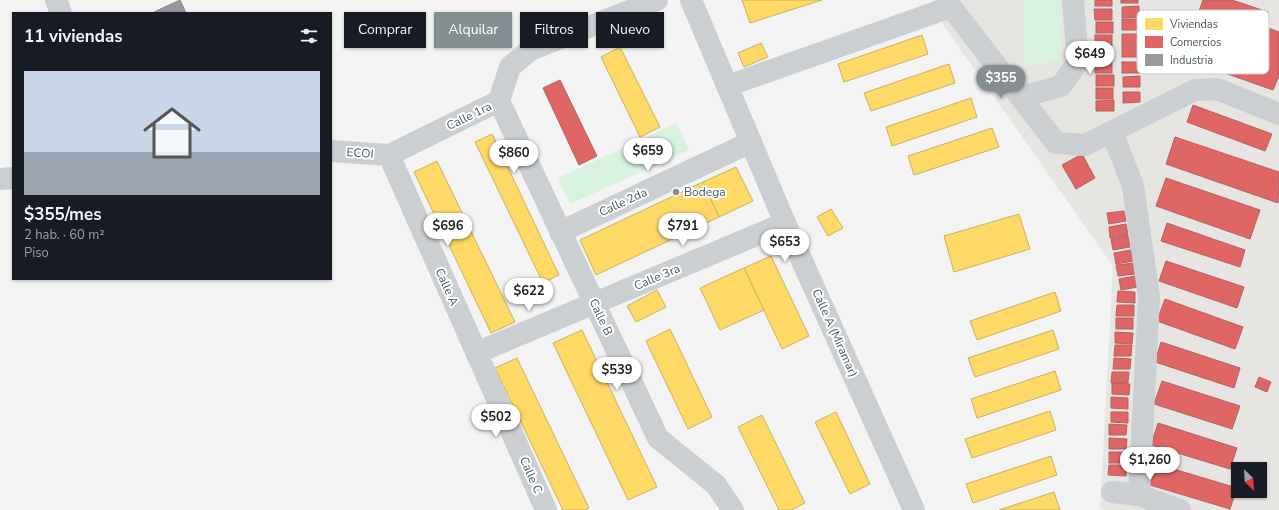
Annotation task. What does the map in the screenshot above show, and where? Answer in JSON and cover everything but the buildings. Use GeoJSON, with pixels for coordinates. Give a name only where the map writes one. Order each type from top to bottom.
{"type":"FeatureCollection","features":[{"type":"Feature","properties":{"kind":"street"},"geometry":{"type":"LineString","coordinates":[[56,0],[61,12]]}},
{"type":"Feature","properties":{"kind":"street","name":"Calle 1ra"},"geometry":{"type":"LineString","coordinates":[[389,155],[499,101],[510,66],[530,50],[657,0]]}},
{"type":"Feature","properties":{"kind":"street","name":"Calle A (Miramar)"},"geometry":{"type":"LineString","coordinates":[[691,0],[785,223],[912,510]]}},
{"type":"Feature","properties":{"kind":"street"},"geometry":{"type":"LineString","coordinates":[[1021,97],[1061,86],[1078,62],[1073,0]]}},
{"type":"Feature","properties":{"kind":"street"},"geometry":{"type":"LineString","coordinates":[[727,86],[950,7],[1056,143],[1085,145],[1195,90],[1217,89],[1279,114]]}},
{"type":"Feature","properties":{"kind":"street","name":"Calle B"},"geometry":{"type":"LineString","coordinates":[[499,101],[658,438],[716,485],[733,510]]}},
{"type":"Feature","properties":{"kind":"street"},"geometry":{"type":"LineString","coordinates":[[1112,132],[1133,186],[1149,297],[1139,495]]}},
{"type":"Feature","properties":{"kind":"street","name":"Calle 2da"},"geometry":{"type":"LineString","coordinates":[[560,232],[750,142]]}},
{"type":"Feature","properties":{"kind":"street","name":"ECOI"},"geometry":{"type":"LineString","coordinates":[[332,151],[389,155]]}},
{"type":"Feature","properties":{"kind":"street","name":"Calle A"},"geometry":{"type":"LineString","coordinates":[[389,155],[476,353]]}},
{"type":"Feature","properties":{"kind":"street"},"geometry":{"type":"LineString","coordinates":[[0,179],[12,178]]}},
{"type":"Feature","properties":{"kind":"street","name":"Calle 3ra"},"geometry":{"type":"LineString","coordinates":[[476,353],[785,223]]}},
{"type":"Feature","properties":{"kind":"street","name":"Calle C"},"geometry":{"type":"LineString","coordinates":[[476,353],[546,510]]}},
{"type":"Feature","properties":{"kind":"street"},"geometry":{"type":"LineString","coordinates":[[1112,492],[1139,495],[1180,510]]}},
{"type":"Feature","properties":{"kind":"shaded area"},"geometry":{"type":"Polygon","coordinates":[[[932,0],[1279,0],[1279,510],[1106,510],[1100,508],[1113,266],[944,26],[932,0]]]}},
{"type":"Feature","properties":{"kind":"green space"},"geometry":{"type":"Polygon","coordinates":[[[1023,0],[1062,0],[1061,61],[1025,65],[1023,0]]]}},
{"type":"Feature","properties":{"kind":"green space"},"geometry":{"type":"Polygon","coordinates":[[[677,123],[689,150],[570,204],[558,178],[677,123]]]}},
{"type":"Feature","properties":{"kind":"place","name":"Bodega"},"geometry":{"type":"Point","coordinates":[676,192]}}]}
